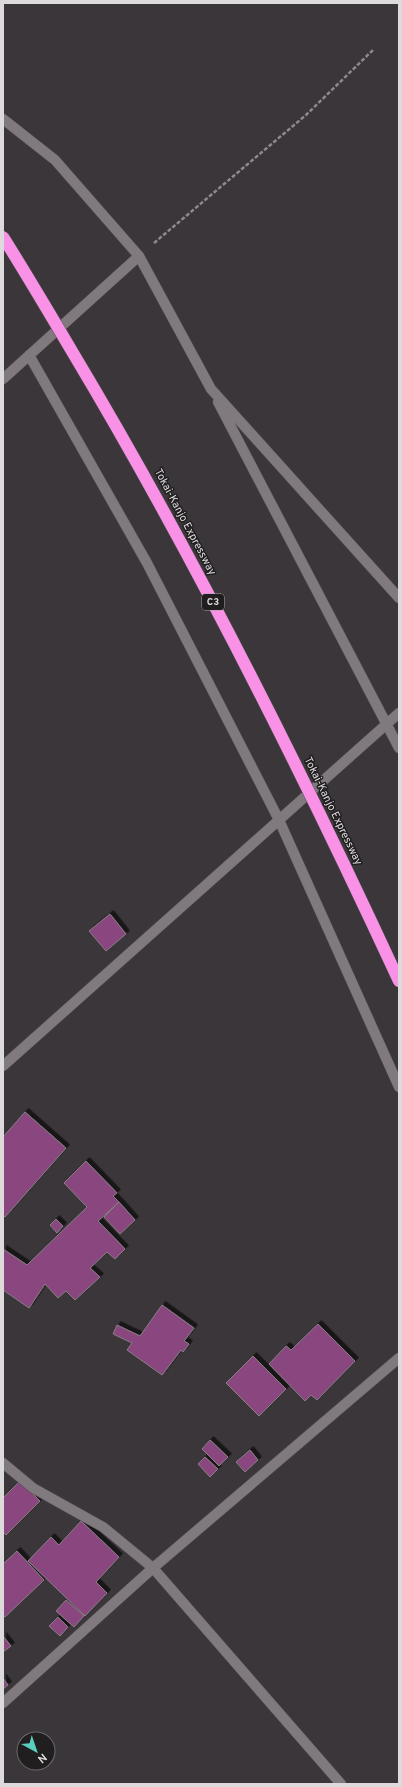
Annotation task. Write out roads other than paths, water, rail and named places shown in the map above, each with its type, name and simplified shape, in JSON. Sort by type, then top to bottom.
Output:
[{"type":"highway","name":"Tokai-Kanjo Expressway","points":[[3,236],[128,445],[240,652],[338,849],[399,981]]},
{"type":"street","points":[[3,119],[55,160],[139,256],[211,389],[399,748]]},
{"type":"street","points":[[3,380],[139,256]]},
{"type":"street","points":[[29,355],[147,563],[279,820],[399,1087]]},
{"type":"street","points":[[211,389],[399,598]]},
{"type":"street","points":[[3,1066],[399,713]]},
{"type":"street","points":[[3,1703],[153,1568],[399,1358]]},
{"type":"street","points":[[3,1463],[33,1488],[102,1527],[153,1568],[341,1784]]}]
